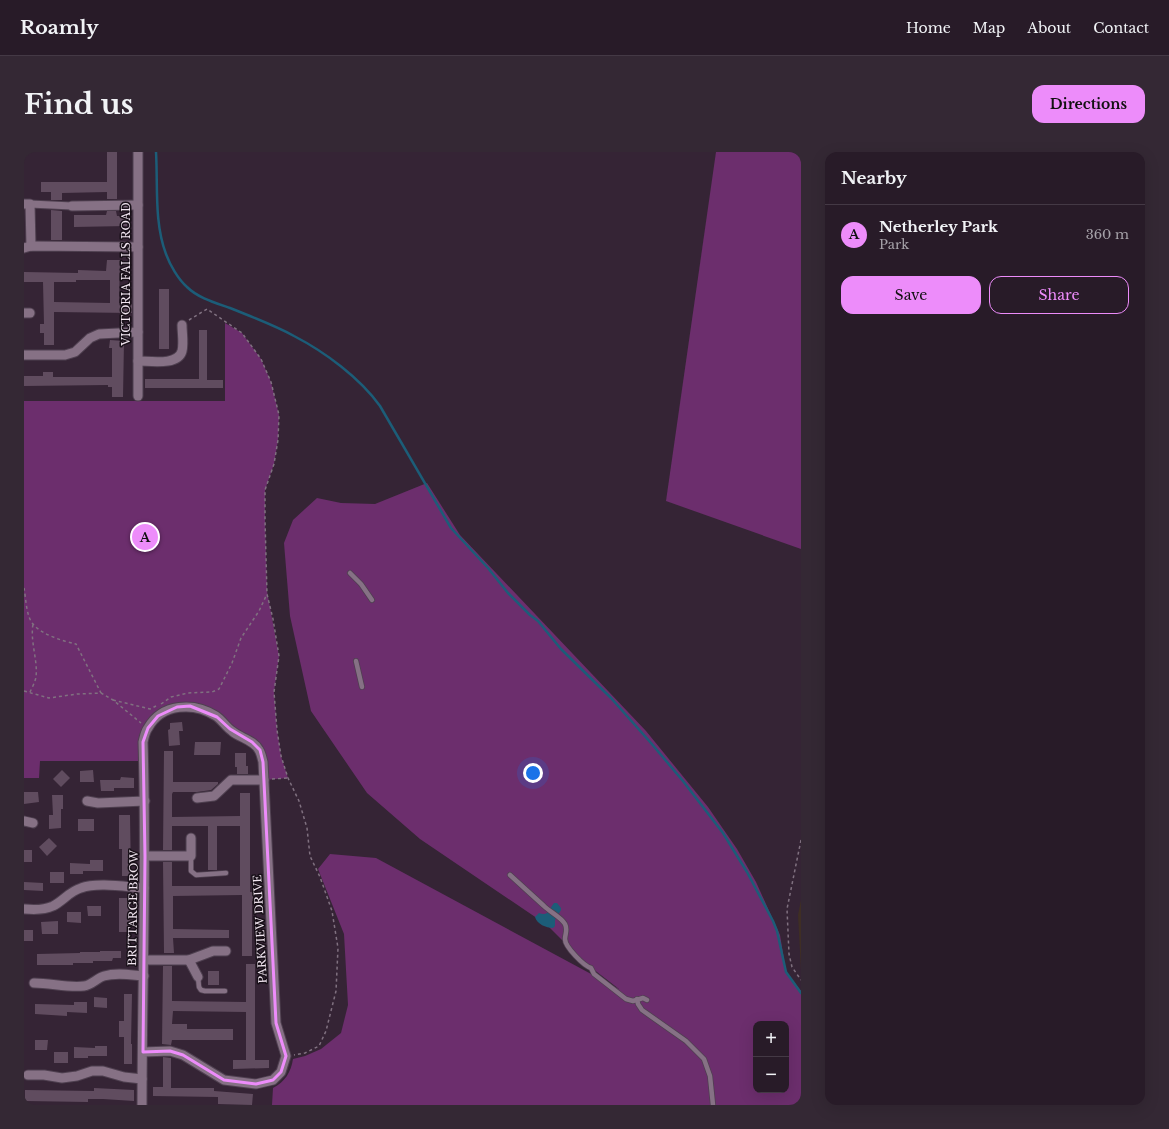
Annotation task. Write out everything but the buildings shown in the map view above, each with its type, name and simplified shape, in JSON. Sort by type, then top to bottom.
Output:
[{"type":"street","name":"VICTORIA FALLS ROAD","points":[[138,152],[138,396]]},
{"type":"street","points":[[138,205],[72,206],[27,204],[28,247],[138,247]]},
{"type":"street","points":[[138,361],[179,362],[182,350],[182,325]]},
{"type":"street","points":[[24,355],[65,355],[75,352],[90,338],[99,334],[138,332]]},
{"type":"street","name":"PARKVIEW DRIVE","points":[[158,716],[177,707],[190,706],[205,710],[217,716],[230,730],[240,737],[252,742],[260,750],[263,762],[276,1023],[286,1056]]},
{"type":"street","name":"BRITTARGE BROW","points":[[142,1105],[145,856],[143,742],[148,728],[158,716]]},
{"type":"street","points":[[197,798],[214,796],[231,780],[264,780]]},
{"type":"street","points":[[87,801],[98,803],[145,800]]},
{"type":"street","points":[[145,856],[191,856],[191,838]]},
{"type":"street","points":[[25,909],[39,910],[53,906],[67,894],[82,887],[100,886],[144,888]]},
{"type":"street","points":[[144,960],[189,960],[213,951],[226,951]]},
{"type":"street","points":[[189,960],[198,977]]},
{"type":"street","points":[[34,983],[74,987],[87,986],[102,976],[116,974],[144,976]]},
{"type":"street","points":[[143,1052],[170,1051],[183,1055],[224,1080],[256,1084],[273,1080],[281,1072],[286,1056]]},
{"type":"street","points":[[28,1075],[62,1078],[77,1076],[92,1071],[103,1071],[124,1077],[142,1079]]},
{"type":"lane","points":[[350,573],[361,584],[372,600]]},
{"type":"lane","points":[[356,660],[362,687]]},
{"type":"lane","points":[[191,856],[191,871],[196,875],[226,873]]},
{"type":"lane","points":[[510,875],[545,907],[558,918],[563,920],[566,927],[565,941],[568,947],[577,958],[591,968],[594,974],[630,1001],[635,1001],[642,998],[647,1000]]},
{"type":"lane","points":[[198,977],[199,987],[201,990],[205,992],[225,991]]},
{"type":"lane","points":[[637,999],[642,1010],[686,1041],[704,1059],[710,1076],[713,1105]]},
{"type":"path","points":[[182,325],[207,309],[242,333],[262,359],[271,382],[279,415],[278,440],[274,464],[266,490],[265,520],[267,594],[279,656],[274,692],[277,730],[288,778],[299,801],[307,828],[310,856],[320,877],[332,911],[338,948],[336,991],[326,1031],[319,1046],[305,1053],[286,1056]]},
{"type":"path","points":[[24,588],[28,609],[33,624],[31,633],[35,654],[36,678],[30,692]]},
{"type":"path","points":[[113,700],[150,709],[171,697],[188,693],[212,692],[219,689],[232,663],[241,638],[259,611],[267,594]]},
{"type":"path","points":[[33,624],[45,633],[60,640],[76,644],[101,693]]},
{"type":"path","points":[[24,691],[49,698],[77,694],[101,693],[113,700],[148,728]]},
{"type":"path","points":[[264,780],[288,778]]},
{"type":"path","points":[[801,840],[787,909],[789,954],[792,967],[801,980]]},
{"type":"highlighted area","points":[[190,706],[217,717],[230,729],[252,742],[260,750],[263,762],[276,1023],[286,1056],[281,1072],[273,1080],[256,1084],[224,1080],[183,1055],[170,1051],[143,1052],[145,856],[143,742],[148,728],[158,716],[177,707]]},
{"type":"shaded area","points":[[716,152],[801,152],[801,549],[666,501]]},
{"type":"shaded area","points":[[225,323],[242,333],[261,359],[271,382],[279,415],[278,440],[274,464],[265,490],[265,520],[267,591],[279,656],[274,692],[277,730],[281,756],[288,778],[264,780],[260,750],[217,717],[190,706],[158,716],[143,742],[138,761],[40,761],[39,778],[24,778],[24,401],[225,401]]},
{"type":"shaded area","points":[[427,483],[460,535],[646,731],[708,807],[737,849],[756,882],[780,935],[786,972],[801,991],[801,1105],[272,1105],[273,1088],[281,1083],[287,1076],[293,1059],[305,1056],[321,1049],[341,1033],[348,1005],[344,934],[318,869],[330,854],[376,858],[619,989],[584,962],[547,925],[420,839],[367,793],[311,711],[290,616],[284,543],[293,520],[317,498],[341,503],[375,504]]},
{"type":"shaded area","points":[[801,900],[801,970],[798,915]]},
{"type":"water","points":[[554,903],[557,903],[561,908],[555,920],[555,926],[553,928],[540,924],[535,917],[539,913],[547,913]]},
{"type":"waterway","points":[[156,152],[157,204],[162,242],[168,258],[180,280],[191,291],[202,297],[271,325],[306,342],[341,366],[372,396],[380,406],[451,528],[488,568],[508,593],[538,621],[561,649],[611,698],[683,781],[723,833],[747,872],[773,921],[777,931],[786,972],[801,993]]},
{"type":"place","name":"Netherley Park","points":[[145,537]]}]
